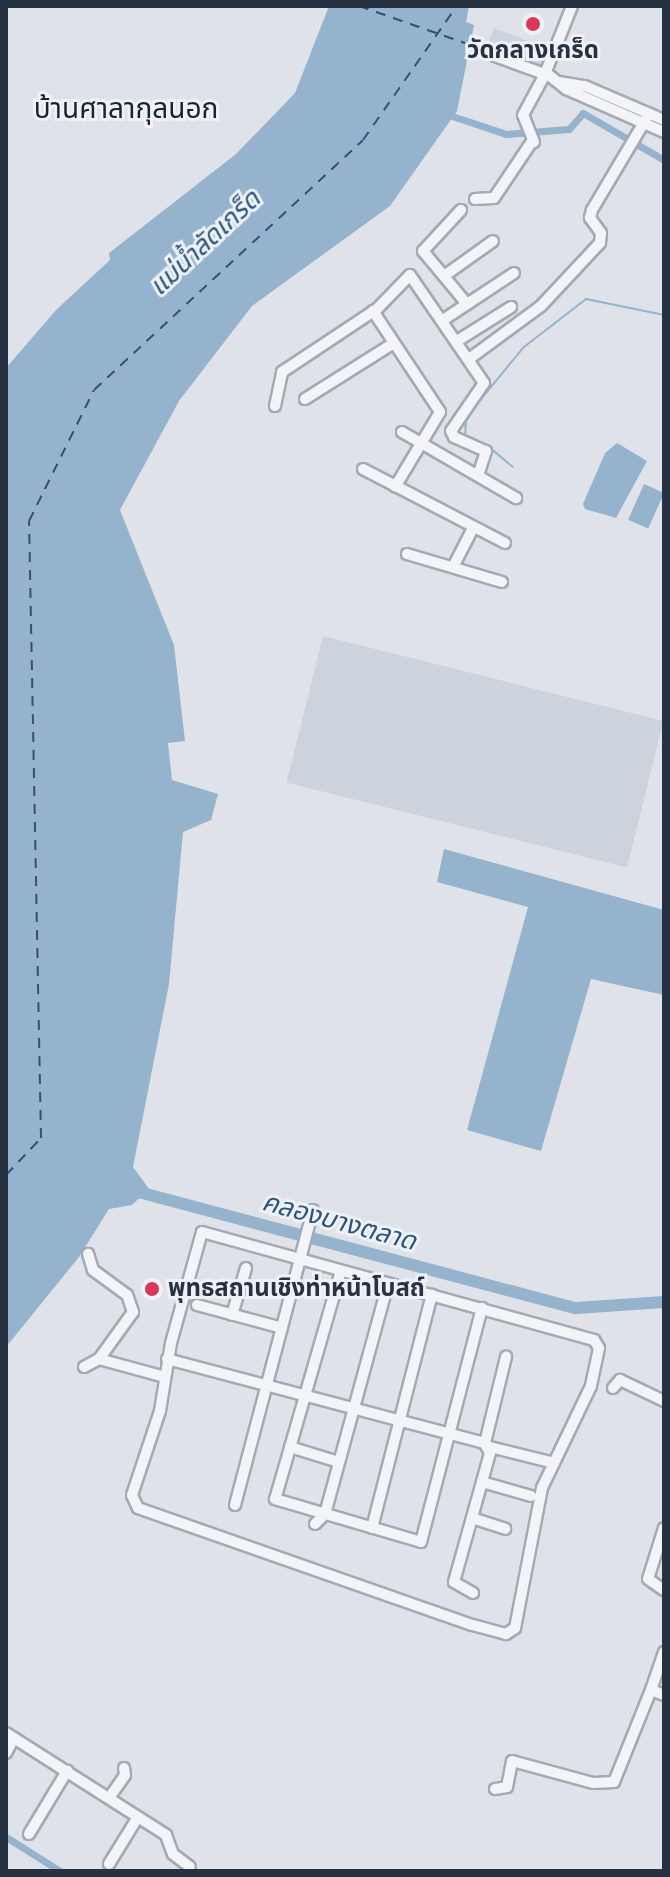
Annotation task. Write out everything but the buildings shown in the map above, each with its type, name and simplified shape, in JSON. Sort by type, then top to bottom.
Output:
[{"type":"street","points":[[475,199],[494,198],[530,135],[525,108],[544,75],[572,6]]},
{"type":"street","points":[[495,56],[559,82],[585,86],[647,119],[664,132]]},
{"type":"street","points":[[647,119],[664,120]]},
{"type":"street","points":[[469,359],[541,306],[600,243],[601,233],[590,218],[592,210],[647,119]]},
{"type":"street","points":[[461,210],[423,251],[467,304]]},
{"type":"street","points":[[444,276],[493,241]]},
{"type":"street","points":[[275,406],[282,372],[373,311],[410,271],[484,385],[451,431],[454,437],[486,451],[478,475]]},
{"type":"street","points":[[443,320],[514,273]]},
{"type":"street","points":[[457,341],[511,307]]},
{"type":"street","points":[[373,311],[440,412],[395,487]]},
{"type":"street","points":[[305,399],[394,343]]},
{"type":"street","points":[[402,432],[516,498]]},
{"type":"street","points":[[363,469],[472,530],[505,543]]},
{"type":"street","points":[[453,567],[472,530]]},
{"type":"street","points":[[407,554],[502,582]]},
{"type":"street","points":[[235,1505],[312,1216]]},
{"type":"street","points":[[202,1232],[300,1261],[594,1340],[599,1348],[591,1386],[542,1488],[521,1614],[515,1628],[506,1634],[138,1508],[132,1495],[160,1411],[167,1359],[202,1232]]},
{"type":"street","points":[[84,1367],[99,1359],[130,1319],[132,1304],[93,1270],[88,1254]]},
{"type":"street","points":[[232,1315],[246,1268]]},
{"type":"street","points":[[341,1271],[275,1499],[372,1528],[422,1541],[482,1308]]},
{"type":"street","points":[[315,1524],[325,1514],[388,1283]]},
{"type":"street","points":[[372,1528],[432,1295]]},
{"type":"street","points":[[197,1305],[282,1328]]},
{"type":"street","points":[[473,1593],[454,1585],[490,1453],[485,1445],[506,1357]]},
{"type":"street","points":[[99,1359],[165,1377]]},
{"type":"street","points":[[167,1359],[554,1463]]},
{"type":"street","points":[[613,1388],[620,1380],[664,1401]]},
{"type":"street","points":[[290,1447],[339,1462]]},
{"type":"street","points":[[482,1482],[531,1496]]},
{"type":"street","points":[[472,1518],[505,1529]]},
{"type":"street","points":[[664,1528],[648,1579],[664,1590]]},
{"type":"street","points":[[495,1789],[507,1787],[512,1761],[608,1785],[617,1779],[664,1652]]},
{"type":"street","points":[[651,1690],[664,1695]]},
{"type":"street","points":[[6,1753],[10,1736],[166,1835],[173,1854],[190,1867]]},
{"type":"street","points":[[109,1798],[125,1775],[124,1768]]},
{"type":"street","points":[[29,1834],[67,1771]]},
{"type":"street","points":[[109,1864],[138,1817]]},
{"type":"shaded area","points":[[494,28],[551,50],[539,80],[483,58]]},
{"type":"shaded area","points":[[323,636],[664,721],[627,867],[286,783]]},
{"type":"water","name":"แม่น้ำลัดเกร็ด","points":[[329,6],[469,6],[466,22],[474,25],[457,111],[390,206],[252,306],[179,401],[120,510],[174,645],[185,741],[168,743],[172,780],[218,794],[211,820],[183,832],[169,984],[133,1167],[149,1189],[132,1205],[109,1209],[79,1257],[6,1347],[6,368],[56,310],[110,260],[109,253],[236,154],[295,93]]},
{"type":"water","points":[[617,443],[647,461],[616,518],[585,509],[583,504],[605,453]]},
{"type":"water","points":[[644,484],[664,493],[648,529],[628,520]]},
{"type":"water","points":[[444,849],[664,910],[664,995],[591,979],[541,1151],[467,1130],[528,907],[437,882]]},
{"type":"waterway","points":[[446,114],[506,134],[569,129],[583,113],[664,160]]},
{"type":"waterway","points":[[465,437],[466,417],[524,347],[586,299],[664,315]]},
{"type":"waterway","points":[[489,447],[513,467]]},
{"type":"waterway","name":"คลองบางตลาด","points":[[131,1190],[576,1308],[664,1302]]},
{"type":"waterway","points":[[6,1837],[60,1871]]},
{"type":"ferry route","points":[[359,6],[476,47]]},
{"type":"ferry route","points":[[6,1175],[41,1138],[29,521],[94,390],[363,140],[457,6]]},
{"type":"place","name":"วัดกลางเกร็ด","points":[[533,24]]},
{"type":"place","name":"พุทธสถานเชิงท่าหน้าโบสถ์","points":[[152,1289]]},
{"type":"district","name":"บ้านศาลากุลนอก","points":[[126,109]]}]
